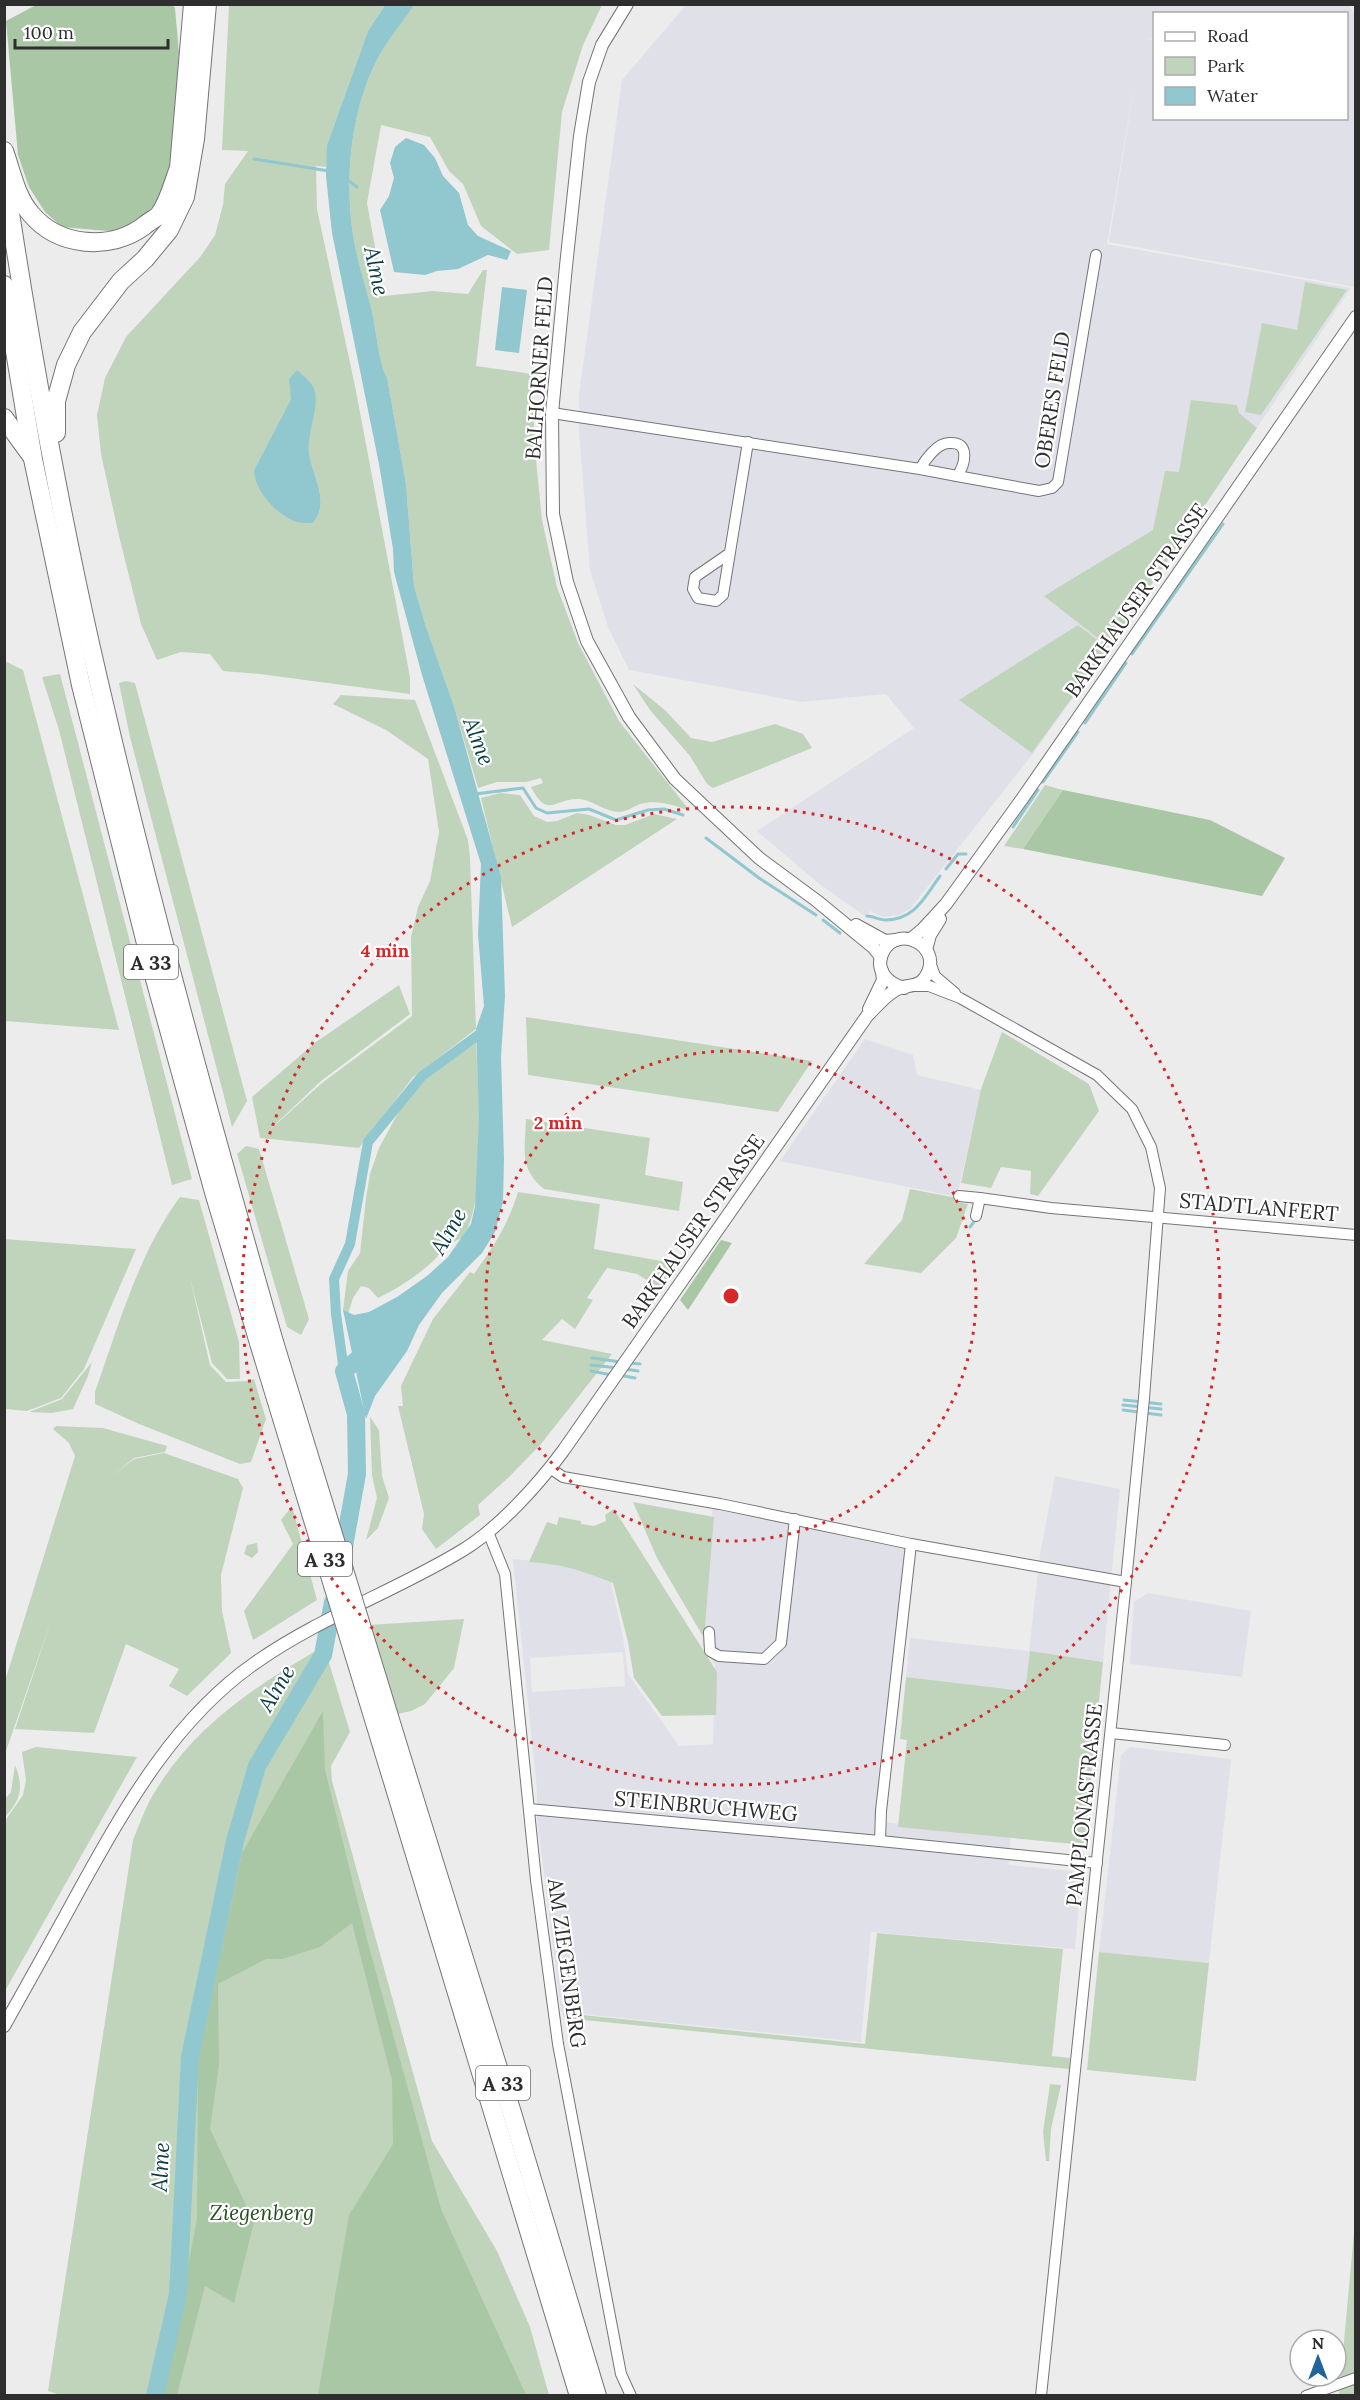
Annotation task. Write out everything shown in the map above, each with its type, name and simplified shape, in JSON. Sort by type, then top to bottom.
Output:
[{"type":"highway","points":[[4,151],[21,200],[32,216],[46,227],[81,242],[101,243],[122,239],[135,233],[158,215],[171,191],[178,168],[194,4]]},
{"type":"highway","points":[[55,473],[57,401],[70,356],[82,332],[101,305],[170,230],[185,197],[195,139],[207,4]]},
{"type":"highway","name":"A 33","points":[[4,174],[55,473],[114,744],[225,1170],[267,1342]]},
{"type":"highway","name":"A 33","points":[[4,285],[33,459],[81,684],[155,979],[214,1192],[267,1342],[398,1774],[579,2396]]},
{"type":"highway","points":[[4,418],[33,459]]},
{"type":"highway","name":"A 33","points":[[398,1774],[513,2113],[597,2396]]},
{"type":"street","name":"BALHORNER FELD","points":[[627,4],[602,45],[589,82],[574,187],[552,413],[553,514],[567,582],[586,641],[629,717],[675,779],[759,858],[873,946],[881,957]]},
{"type":"street","name":"OBERES FELD","points":[[552,413],[920,469],[1039,491],[1052,488],[1058,482],[1096,255]]},
{"type":"street","name":"BARKHAUSER STRASSE","points":[[911,939],[946,904],[1022,800],[1356,317]]},
{"type":"street","points":[[730,553],[695,577],[693,589],[698,598],[716,601],[723,595],[730,553],[748,442]]},
{"type":"street","points":[[920,469],[932,453],[943,444],[952,443],[960,447],[965,457],[963,467],[957,476]]},
{"type":"street","name":"BALHORNER FELD","points":[[817,901],[828,905],[885,941],[896,940]]},
{"type":"street","name":"BARKHAUSER STRASSE","points":[[928,956],[930,935],[946,904]]},
{"type":"street","points":[[911,939],[928,956],[935,976],[960,998],[929,986],[909,987],[892,983],[882,971],[881,957],[887,946],[896,940],[911,939]]},
{"type":"street","points":[[909,987],[928,973],[928,956]]},
{"type":"street","name":"BARKHAUSER STRASSE","points":[[867,1016],[883,980],[882,971]]},
{"type":"street","name":"BARKHAUSER STRASSE","points":[[4,2026],[98,1856],[159,1756],[196,1715],[254,1664],[320,1624],[463,1550],[488,1532],[530,1492],[550,1468],[867,1016],[894,990],[909,987]]},
{"type":"street","name":"PAMPLONASTRASSE","points":[[960,998],[1097,1075],[1132,1109],[1151,1147],[1160,1188],[1126,1582],[1041,2396]]},
{"type":"street","points":[[959,1196],[1051,1208],[1159,1218]]},
{"type":"street","points":[[976,1216],[980,1198]]},
{"type":"street","name":"STADTLANFERT","points":[[1159,1218],[1356,1235]]},
{"type":"street","points":[[550,1468],[563,1477],[720,1504],[911,1544],[1126,1582]]},
{"type":"street","points":[[709,1632],[710,1651],[718,1656],[764,1659],[781,1643],[795,1520]]},
{"type":"street","name":"AM ZIEGENBERG","points":[[488,1532],[505,1574],[529,1809],[558,2044],[621,2374],[631,2396]]},
{"type":"street","points":[[880,1841],[881,1811],[911,1544]]},
{"type":"street","points":[[1111,1732],[1225,1746]]},
{"type":"street","name":"STEINBRUCHWEG","points":[[529,1809],[1097,1863]]},
{"type":"street","points":[[1306,2396],[1356,2378]]},
{"type":"shaded area","points":[[1347,4],[1355,14],[1355,287],[1109,242],[1135,81],[1107,244],[1351,288],[1109,648],[1032,755],[910,909],[899,915],[883,917],[870,911],[866,917],[818,883],[757,831],[914,728],[886,694],[801,702],[629,670],[608,627],[590,570],[579,431],[579,395],[622,80],[686,5]],"holes":[[[1347,291],[1261,415],[1262,324],[1297,330]]]},
{"type":"shaded area","points":[[865,1039],[913,1055],[917,1075],[981,1090],[957,1197],[780,1161]]},
{"type":"shaded area","points":[[1055,1476],[1120,1489],[1103,1662],[1030,1652],[1026,1691],[906,1677],[910,1638],[1029,1651],[1040,1554]]},
{"type":"shaded area","points":[[713,1503],[907,1540],[881,1822],[1011,1835],[1009,1865],[1072,1871],[1081,1880],[1075,1949],[871,1932],[861,2042],[561,2012],[537,1817],[537,1790],[513,1559],[571,1564],[610,1578],[623,1637],[628,1674],[679,1746],[713,1744],[715,1665],[702,1645]],"holes":[[[623,1652],[625,1686],[532,1692],[530,1658]]]},
{"type":"shaded area","points":[[1148,1593],[1251,1611],[1242,1677],[1130,1664],[1134,1602]]},
{"type":"shaded area","points":[[1130,1747],[1231,1759],[1209,1963],[1099,1952],[1121,1755]]},
{"type":"green space","points":[[172,4],[175,8],[179,53],[174,153],[160,197],[146,215],[119,232],[62,227],[45,212],[29,187],[18,155],[6,21],[36,5]]},
{"type":"green space","points":[[229,5],[385,5],[368,31],[327,145],[327,167],[316,166],[317,209],[355,386],[410,677],[410,694],[223,671],[210,654],[181,652],[157,660],[141,624],[101,454],[97,415],[105,378],[126,337],[201,256],[215,235],[223,205],[225,184],[248,151],[222,150]],"holes":[[[291,399],[314,410],[309,436],[309,452],[319,489],[320,506],[313,523],[254,470]]]},
{"type":"green space","points":[[414,5],[602,5],[583,45],[562,112],[549,250],[517,254],[481,226],[463,184],[449,171],[430,137],[381,125],[367,203],[384,296],[433,291],[468,294],[483,270],[487,270],[476,366],[532,374],[535,450],[542,520],[557,587],[578,643],[619,721],[690,811],[659,802],[640,804],[619,812],[579,799],[547,805],[542,803],[531,787],[543,783],[541,778],[526,782],[497,782],[478,788],[454,706],[414,586],[406,484],[387,377],[382,365],[373,314],[355,248],[350,206],[350,162],[362,97],[382,51]]},
{"type":"green space","points":[[1305,282],[1347,290],[1261,415],[1245,412],[1262,323],[1297,330]]},
{"type":"green space","points":[[1191,400],[1237,405],[1239,413],[1257,428],[1109,647],[1044,596],[1153,530],[1165,471],[1179,472]]},
{"type":"green space","points":[[1078,625],[1108,648],[1032,753],[959,700]]},
{"type":"green space","points":[[5,661],[23,670],[119,1030],[5,1021]]},
{"type":"green space","points":[[60,674],[192,1179],[172,1185],[59,730],[42,677]]},
{"type":"green space","points":[[126,681],[135,683],[247,1101],[232,1127],[130,737],[119,683]]},
{"type":"green space","points":[[633,684],[666,711],[691,738],[712,742],[775,724],[803,734],[812,748],[713,788],[707,784],[690,756],[650,710]]},
{"type":"green space","points":[[341,695],[415,700],[468,840],[470,858],[476,1029],[413,1077],[359,1148],[260,1138],[252,1097],[316,1042],[399,985],[410,1014],[321,1081],[263,1136],[322,1083],[412,1016],[411,937],[418,907],[430,881],[439,832],[428,759],[386,730],[333,704]]},
{"type":"green space","points":[[1045,785],[1063,790],[1023,849],[1004,846]]},
{"type":"green space","points":[[1063,790],[1210,820],[1285,858],[1262,896],[1023,849]]},
{"type":"green space","points":[[500,793],[520,795],[534,816],[547,822],[557,821],[577,813],[616,825],[625,825],[654,814],[677,819],[512,927],[481,798]]},
{"type":"green space","points":[[526,1017],[812,1061],[778,1112],[528,1075]]},
{"type":"green space","points":[[1002,1032],[1089,1084],[1099,1111],[1038,1196],[1030,1194],[1031,1171],[1001,1167],[991,1188],[961,1183],[981,1089]]},
{"type":"green space","points":[[476,1043],[479,1171],[471,1219],[463,1238],[449,1245],[412,1279],[378,1298],[369,1288],[361,1286],[353,1298],[348,1314],[343,1310],[348,1271],[360,1253],[370,1174],[379,1148],[403,1104],[424,1079]]},
{"type":"green space","points":[[526,1119],[650,1138],[645,1175],[683,1182],[679,1211],[544,1189],[530,1174],[527,1166],[525,1158]]},
{"type":"green space","points":[[246,1146],[259,1149],[309,1319],[301,1335],[287,1327],[237,1154]]},
{"type":"green space","points":[[910,1189],[957,1198],[956,1202],[968,1204],[956,1238],[921,1273],[864,1264],[902,1220]]},
{"type":"green space","points":[[518,1192],[600,1204],[594,1249],[678,1264],[660,1288],[637,1274],[607,1268],[587,1298],[593,1300],[575,1329],[562,1319],[542,1340],[612,1354],[541,1444],[478,1505],[480,1515],[436,1549],[422,1529],[424,1514],[398,1406],[403,1406],[401,1386],[433,1319],[470,1272],[474,1274],[500,1235]]},
{"type":"green space","points":[[180,1197],[199,1200],[239,1342],[240,1379],[227,1379],[212,1363],[190,1278],[210,1365],[226,1382],[254,1379],[266,1419],[251,1462],[240,1464],[95,1404],[95,1392],[141,1266]]},
{"type":"green space","points":[[4,1239],[136,1249],[84,1369],[61,1398],[27,1411],[5,1409]]},
{"type":"green space","points":[[721,1240],[732,1243],[688,1310],[680,1300]]},
{"type":"green space","points":[[92,1362],[73,1409],[52,1413],[29,1412],[62,1399]]},
{"type":"green space","points":[[370,1417],[379,1430],[382,1476],[389,1498],[378,1528],[366,1540],[377,1498],[372,1475]]},
{"type":"green space","points":[[56,1426],[103,1428],[167,1446],[165,1452],[134,1458],[112,1476],[134,1459],[164,1453],[238,1479],[243,1488],[221,1575],[222,1611],[231,1653],[187,1696],[169,1686],[179,1669],[126,1644],[94,1733],[15,1729],[51,1621],[5,1754],[5,1681],[75,1456],[69,1443],[53,1429]]},
{"type":"green space","points":[[633,1502],[714,1517],[704,1638],[657,1558]]},
{"type":"green space","points":[[292,1506],[317,1600],[253,1640],[244,1611],[293,1544],[281,1520]]},
{"type":"green space","points":[[614,1509],[717,1672],[716,1715],[662,1716],[634,1678],[628,1642],[613,1583],[552,1564],[529,1562],[547,1522],[557,1525],[559,1517],[594,1526],[606,1521],[605,1515]]},
{"type":"green space","points":[[257,1543],[258,1552],[252,1558],[244,1554],[247,1545]]},
{"type":"green space","points":[[464,1619],[454,1668],[425,1704],[411,1711],[368,1721],[368,1625]]},
{"type":"green space","name":"Ziegenberg","points":[[324,1646],[350,1732],[331,1766],[332,1781],[432,2141],[497,2251],[530,2327],[549,2395],[63,2396],[48,2391],[133,1840],[152,1796],[190,1745],[209,1726],[253,1691]]},
{"type":"green space","points":[[1030,1651],[1103,1662],[1084,1845],[898,1827],[907,1740],[900,1739],[906,1677],[1025,1691]]},
{"type":"green space","name":"Ziegenberg","points":[[323,1711],[325,1770],[368,1943],[441,2209],[526,2395],[318,2395],[349,2215],[393,2144],[392,2080],[352,1923],[320,1947],[282,1959],[266,1959],[218,1984],[219,2065],[210,2129],[254,2222],[234,2303],[205,2286],[177,2395],[163,2395],[197,2219],[198,2059],[242,1853]]},
{"type":"green space","points":[[36,1747],[137,1757],[5,1991],[5,1821],[23,1795],[26,1780],[22,1752]]},
{"type":"green space","points":[[15,1765],[20,1787],[18,1799],[5,1817],[5,1799],[11,1792]]},
{"type":"green space","points":[[877,1933],[1063,1949],[1052,2056],[1070,2058],[1069,2069],[564,2018],[563,2013],[865,2044]]},
{"type":"green space","points":[[1099,1952],[1209,1963],[1196,2081],[1087,2070]]},
{"type":"green space","points":[[1050,2084],[1061,2085],[1051,2129],[1049,2161],[1046,2161],[1043,2132]]},
{"type":"green space","points":[[1355,2222],[1355,2395],[1339,2395],[1340,2388],[1348,2388],[1348,2328],[1345,2328]]},
{"type":"water","points":[[385,5],[414,5],[378,58],[362,97],[350,162],[352,227],[357,257],[373,314],[382,365],[387,377],[406,484],[414,586],[454,706],[501,877],[505,996],[501,1057],[504,1159],[503,1202],[495,1232],[482,1253],[442,1293],[419,1325],[407,1351],[375,1396],[366,1419],[343,1310],[354,1315],[369,1312],[397,1297],[427,1276],[448,1257],[471,1224],[475,1206],[479,1118],[476,1029],[484,1006],[478,934],[481,864],[422,675],[394,572],[393,549],[379,464],[332,233],[326,176],[327,145],[368,31]]},
{"type":"water","points":[[406,138],[424,145],[435,158],[443,176],[459,193],[468,225],[478,236],[511,251],[507,260],[488,255],[458,269],[425,275],[394,272],[380,210],[389,196],[394,178],[390,163],[395,147]]},
{"type":"water","points":[[502,287],[527,290],[519,353],[495,350]]},
{"type":"water","points":[[297,370],[308,380],[316,398],[309,452],[319,489],[320,506],[313,523],[294,521],[273,507],[258,486],[254,470],[291,399],[289,379]]},
{"type":"waterway","points":[[254,159],[329,171]]},
{"type":"waterway","points":[[349,181],[357,187]]},
{"type":"waterway","points":[[1132,654],[1223,524]]},
{"type":"waterway","points":[[1085,723],[1126,663]]},
{"type":"waterway","points":[[1043,782],[1078,732]]},
{"type":"waterway","points":[[475,794],[523,788],[536,808],[547,813],[589,809],[616,820],[648,810],[664,809],[683,815]]},
{"type":"waterway","points":[[1013,827],[1038,790]]},
{"type":"waterway","points":[[706,838],[759,878],[816,915]]},
{"type":"waterway","points":[[946,869],[958,854],[966,854]]},
{"type":"waterway","points":[[867,916],[886,920],[904,916],[918,906],[940,876]]},
{"type":"waterway","points":[[823,920],[840,933]]},
{"type":"waterway","points":[[344,1371],[334,1279],[350,1244],[368,1142],[422,1076],[488,1028]]},
{"type":"waterway","points":[[970,1227],[974,1222]]},
{"type":"waterway","name":"Alme","points":[[341,1563],[357,1474],[356,1414],[344,1371],[373,1346]]},
{"type":"waterway","points":[[592,1358],[621,1362]]},
{"type":"waterway","points":[[630,1363],[640,1364]]},
{"type":"waterway","points":[[591,1365],[618,1368]]},
{"type":"waterway","points":[[625,1369],[638,1371]]},
{"type":"waterway","points":[[591,1371],[612,1375]]},
{"type":"waterway","points":[[619,1375],[635,1378]]},
{"type":"waterway","points":[[1124,1400],[1161,1404]]},
{"type":"waterway","points":[[1123,1405],[1161,1409]]},
{"type":"waterway","points":[[1123,1410],[1161,1415]]},
{"type":"waterway","name":"Alme","points":[[155,2396],[178,2294],[190,2057],[235,1841],[257,1766],[323,1655],[333,1602]]}]
